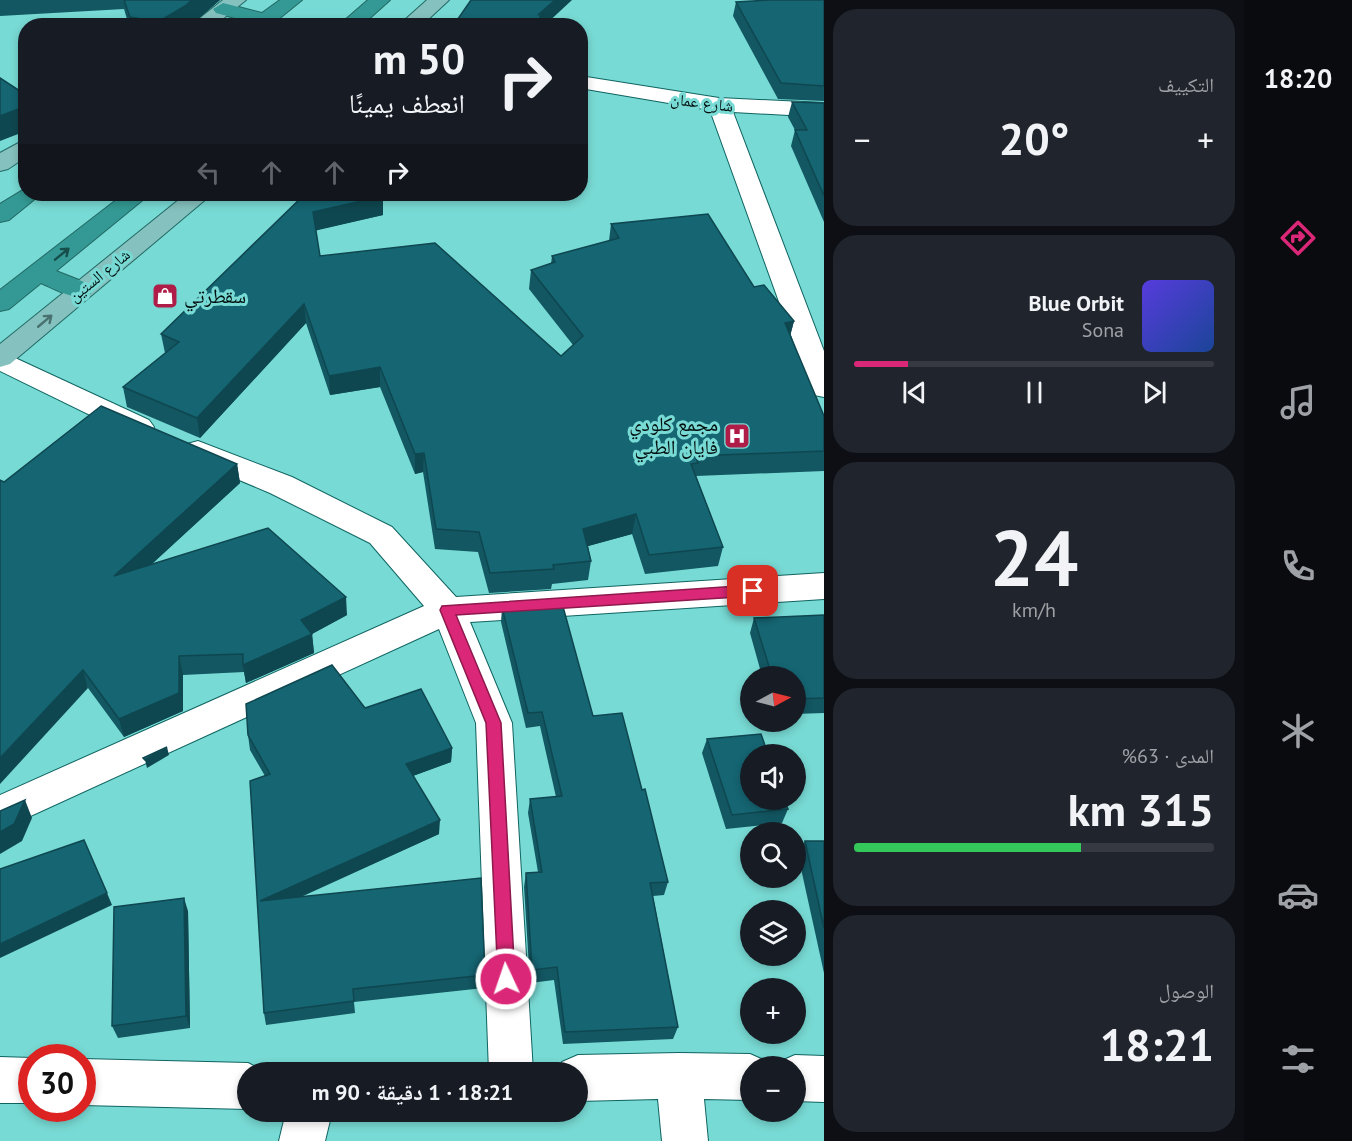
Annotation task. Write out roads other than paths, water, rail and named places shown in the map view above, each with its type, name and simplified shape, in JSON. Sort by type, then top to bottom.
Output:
[{"type":"highway","points":[[268,18],[292,0]]},
{"type":"highway","points":[[358,18],[380,0]]},
{"type":"highway","points":[[230,5],[252,18]]},
{"type":"highway","points":[[0,215],[19,201]]},
{"type":"highway","points":[[0,303],[129,201]]},
{"type":"highway","points":[[38,273],[81,290]]},
{"type":"main road","points":[[418,18],[439,0]]},
{"type":"main road","points":[[211,18],[230,5]]},
{"type":"main road","points":[[0,164],[18,152]]},
{"type":"main road","name":"شارع الستين","points":[[0,359],[191,201]]},
{"type":"street","name":"شارع عمان","points":[[588,83],[719,105],[824,110]]},
{"type":"street","points":[[719,105],[824,388]]},
{"type":"street","points":[[0,359],[140,427],[281,485],[381,535],[447,610],[494,723],[511,1062]]},
{"type":"street","points":[[0,813],[447,610],[824,586]]},
{"type":"street","points":[[679,1076],[685,1141]]},
{"type":"street","points":[[588,1078],[740,1077]]},
{"type":"street","points":[[806,1078],[824,1079]]},
{"type":"street","points":[[0,1080],[18,1080]]},
{"type":"street","points":[[96,1082],[237,1086]]},
{"type":"street","points":[[302,1141],[307,1122]]},
{"type":"place","name":"سقطرتي","points":[[165,296]]},
{"type":"place","name":"مجمع كلودي فايان الطبي","points":[[737,436]]}]
